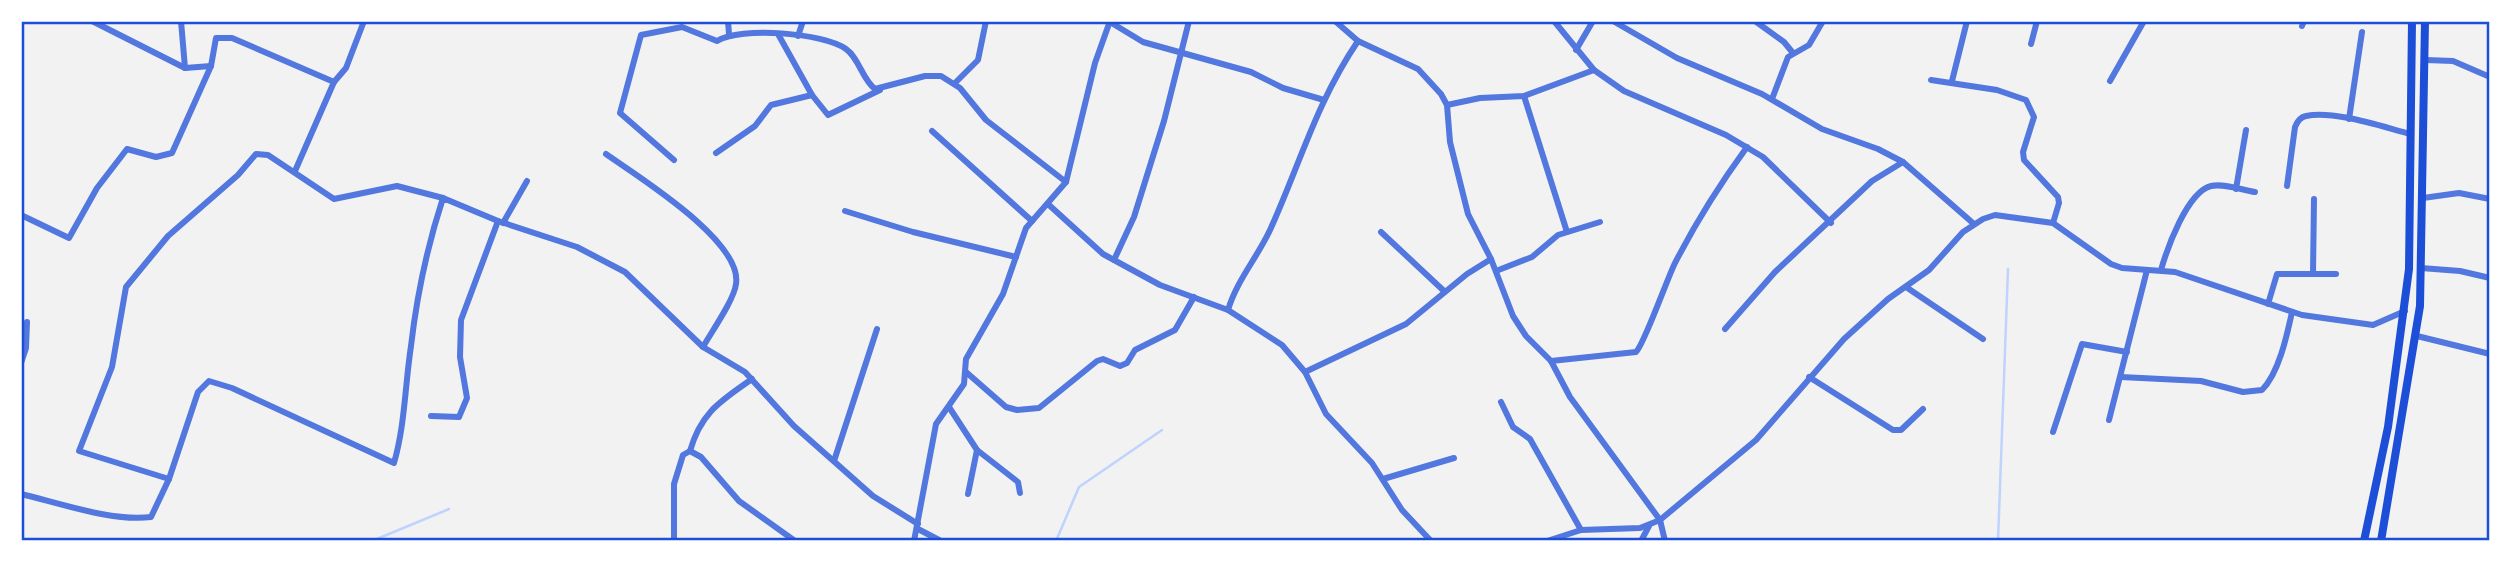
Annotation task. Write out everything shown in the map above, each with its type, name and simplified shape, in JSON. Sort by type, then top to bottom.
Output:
[{"type":"main road","points":[[2364,541],[2388,427],[2409,268],[2412,21]]},
{"type":"main road","points":[[2384,540],[2417,336],[2423,198],[2425,21]]},
{"type":"street","points":[[92,21],[185,68],[211,66]]},
{"type":"street","points":[[181,21],[185,68]]},
{"type":"street","points":[[295,172],[334,82],[346,68],[363,21]]},
{"type":"street","points":[[728,21],[729,34]]},
{"type":"street","points":[[798,36],[803,21]]},
{"type":"street","points":[[955,83],[978,60],[986,21]]},
{"type":"street","points":[[914,541],[936,424],[964,384],[966,359],[1003,294],[1026,228],[1049,205],[1066,182],[1095,63],[1110,21],[1135,39],[1179,51],[1196,59],[1251,72],[1275,85],[1324,100]]},
{"type":"street","points":[[1114,260],[1134,217],[1164,121],[1179,51],[1189,21]]},
{"type":"street","points":[[1335,21],[1359,41],[1418,69],[1441,94],[1447,104],[1450,142],[1468,214],[1491,259],[1519,327],[1551,360],[1570,397],[1660,520],[1665,541]]},
{"type":"street","points":[[1554,21],[1594,70],[1624,91],[1763,157],[1830,223]]},
{"type":"street","points":[[1576,50],[1593,21]]},
{"type":"street","points":[[1613,21],[1677,58],[1772,99],[1815,126],[1878,149],[1903,162],[1973,224]]},
{"type":"street","points":[[1755,21],[1784,42],[1793,53]]},
{"type":"street","points":[[1772,99],[1785,61],[1793,53],[1809,45],[1823,21]]},
{"type":"street","points":[[1952,81],[1967,21]]},
{"type":"street","points":[[2031,44],[2037,21]]},
{"type":"street","points":[[2110,81],[2144,21]]},
{"type":"street","points":[[674,160],[620,113],[641,35],[682,27],[717,41],[729,34],[761,31],[798,36],[847,50],[869,84],[882,89]]},
{"type":"street","points":[[2349,119],[2362,32]]},
{"type":"street","points":[[778,34],[812,95],[828,115],[882,89],[933,74],[955,83],[986,120],[1066,182]]},
{"type":"street","points":[[21,215],[69,238],[97,188],[127,149],[156,157],[172,153],[211,66],[216,38],[232,38],[334,82]]},
{"type":"street","points":[[1228,310],[1237,283],[1268,233],[1324,100],[1359,41]]},
{"type":"street","points":[[2426,60],[2453,61],[2490,77]]},
{"type":"street","points":[[1447,104],[1468,99],[1524,96],[1594,70]]},
{"type":"street","points":[[1931,80],[1952,81],[2015,94],[2026,100],[2034,117],[2023,152],[2024,160],[2058,197],[2059,203],[2053,223]]},
{"type":"street","points":[[716,153],[755,126],[771,105],[812,95]]},
{"type":"street","points":[[1524,96],[1567,232]]},
{"type":"street","points":[[2287,186],[2295,127],[2299,120],[2306,116],[2349,119],[2411,134]]},
{"type":"street","points":[[2236,188],[2246,130]]},
{"type":"street","points":[[932,131],[1032,221]]},
{"type":"street","points":[[1551,360],[1636,352],[1641,348],[1652,313],[1675,262],[1707,206],[1746,147]]},
{"type":"street","points":[[606,153],[678,201],[720,246],[736,271],[737,286],[703,347]]},
{"type":"street","points":[[169,479],[79,451],[112,367],[126,287],[168,236],[238,175],[256,154],[268,155],[334,199],[397,186],[443,198],[500,222],[577,247],[625,272],[703,347],[752,379],[784,416],[887,507],[941,541]]},
{"type":"street","points":[[1725,329],[1775,272],[1872,181],[1903,162]]},
{"type":"street","points":[[432,416],[458,417],[467,398],[460,357],[461,320],[500,222],[527,181]]},
{"type":"street","points":[[2161,270],[2169,242],[2202,190],[2218,185],[2255,192]]},
{"type":"street","points":[[2423,198],[2459,193],[2490,199]]},
{"type":"street","points":[[21,494],[139,519],[151,517],[169,479],[198,392],[209,382],[232,388],[394,463],[402,435],[418,290],[427,246],[443,198]]},
{"type":"street","points":[[2313,274],[2314,199]]},
{"type":"street","points":[[1049,205],[1114,260],[1160,285],[1228,310],[1282,345],[1305,372],[1326,414],[1383,479],[1402,510],[1431,541]]},
{"type":"street","points":[[845,211],[913,232],[1016,257]]},
{"type":"street","points":[[1548,541],[1581,530],[1649,526],[1660,520],[1756,440],[1830,351],[1888,299],[1929,270],[1973,224],[1995,215],[2053,223],[2110,264],[2147,271],[2161,270],[2292,313],[2359,326],[2373,326],[2405,311]]},
{"type":"street","points":[[1496,271],[1532,257],[1558,235],[1600,222]]},
{"type":"street","points":[[1381,232],[1444,291]]},
{"type":"street","points":[[1305,372],[1406,324],[1444,291],[1491,259]]},
{"type":"street","points":[[2421,268],[2460,271],[2490,278]]},
{"type":"street","points":[[2109,421],[2147,271]]},
{"type":"street","points":[[2269,304],[2277,274],[2336,274]]},
{"type":"street","points":[[1906,287],[1983,340]]},
{"type":"street","points":[[967,372],[1006,407],[1012,410],[1035,409],[1074,382],[1097,361],[1103,359],[1120,366],[1127,363],[1135,350],[1173,332],[1194,297]]},
{"type":"street","points":[[2121,377],[2201,381],[2243,393],[2262,390],[2272,376],[2286,342],[2292,313]]},
{"type":"street","points":[[21,363],[26,348],[27,322]]},
{"type":"street","points":[[834,461],[877,330]]},
{"type":"street","points":[[2417,336],[2490,354]]},
{"type":"street","points":[[2053,432],[2082,344],[2127,352]]},
{"type":"street","points":[[1809,377],[1893,430],[1901,430],[1923,409]]},
{"type":"street","points":[[674,541],[674,484],[683,455],[690,451],[696,430],[713,406],[752,379]]},
{"type":"street","points":[[1501,402],[1513,427],[1530,439],[1581,530]]},
{"type":"street","points":[[949,407],[977,450],[1018,482],[1020,493]]},
{"type":"street","points":[[968,494],[977,450]]},
{"type":"street","points":[[690,451],[701,457],[739,501],[794,541]]},
{"type":"street","points":[[1383,479],[1454,458]]},
{"type":"street","points":[[1642,541],[1649,526]]},
{"type":"waterway","points":[[1998,541],[2008,269]]},
{"type":"waterway","points":[[1056,541],[1079,487],[1162,430]]},
{"type":"waterway","points":[[372,541],[449,509]]}]
